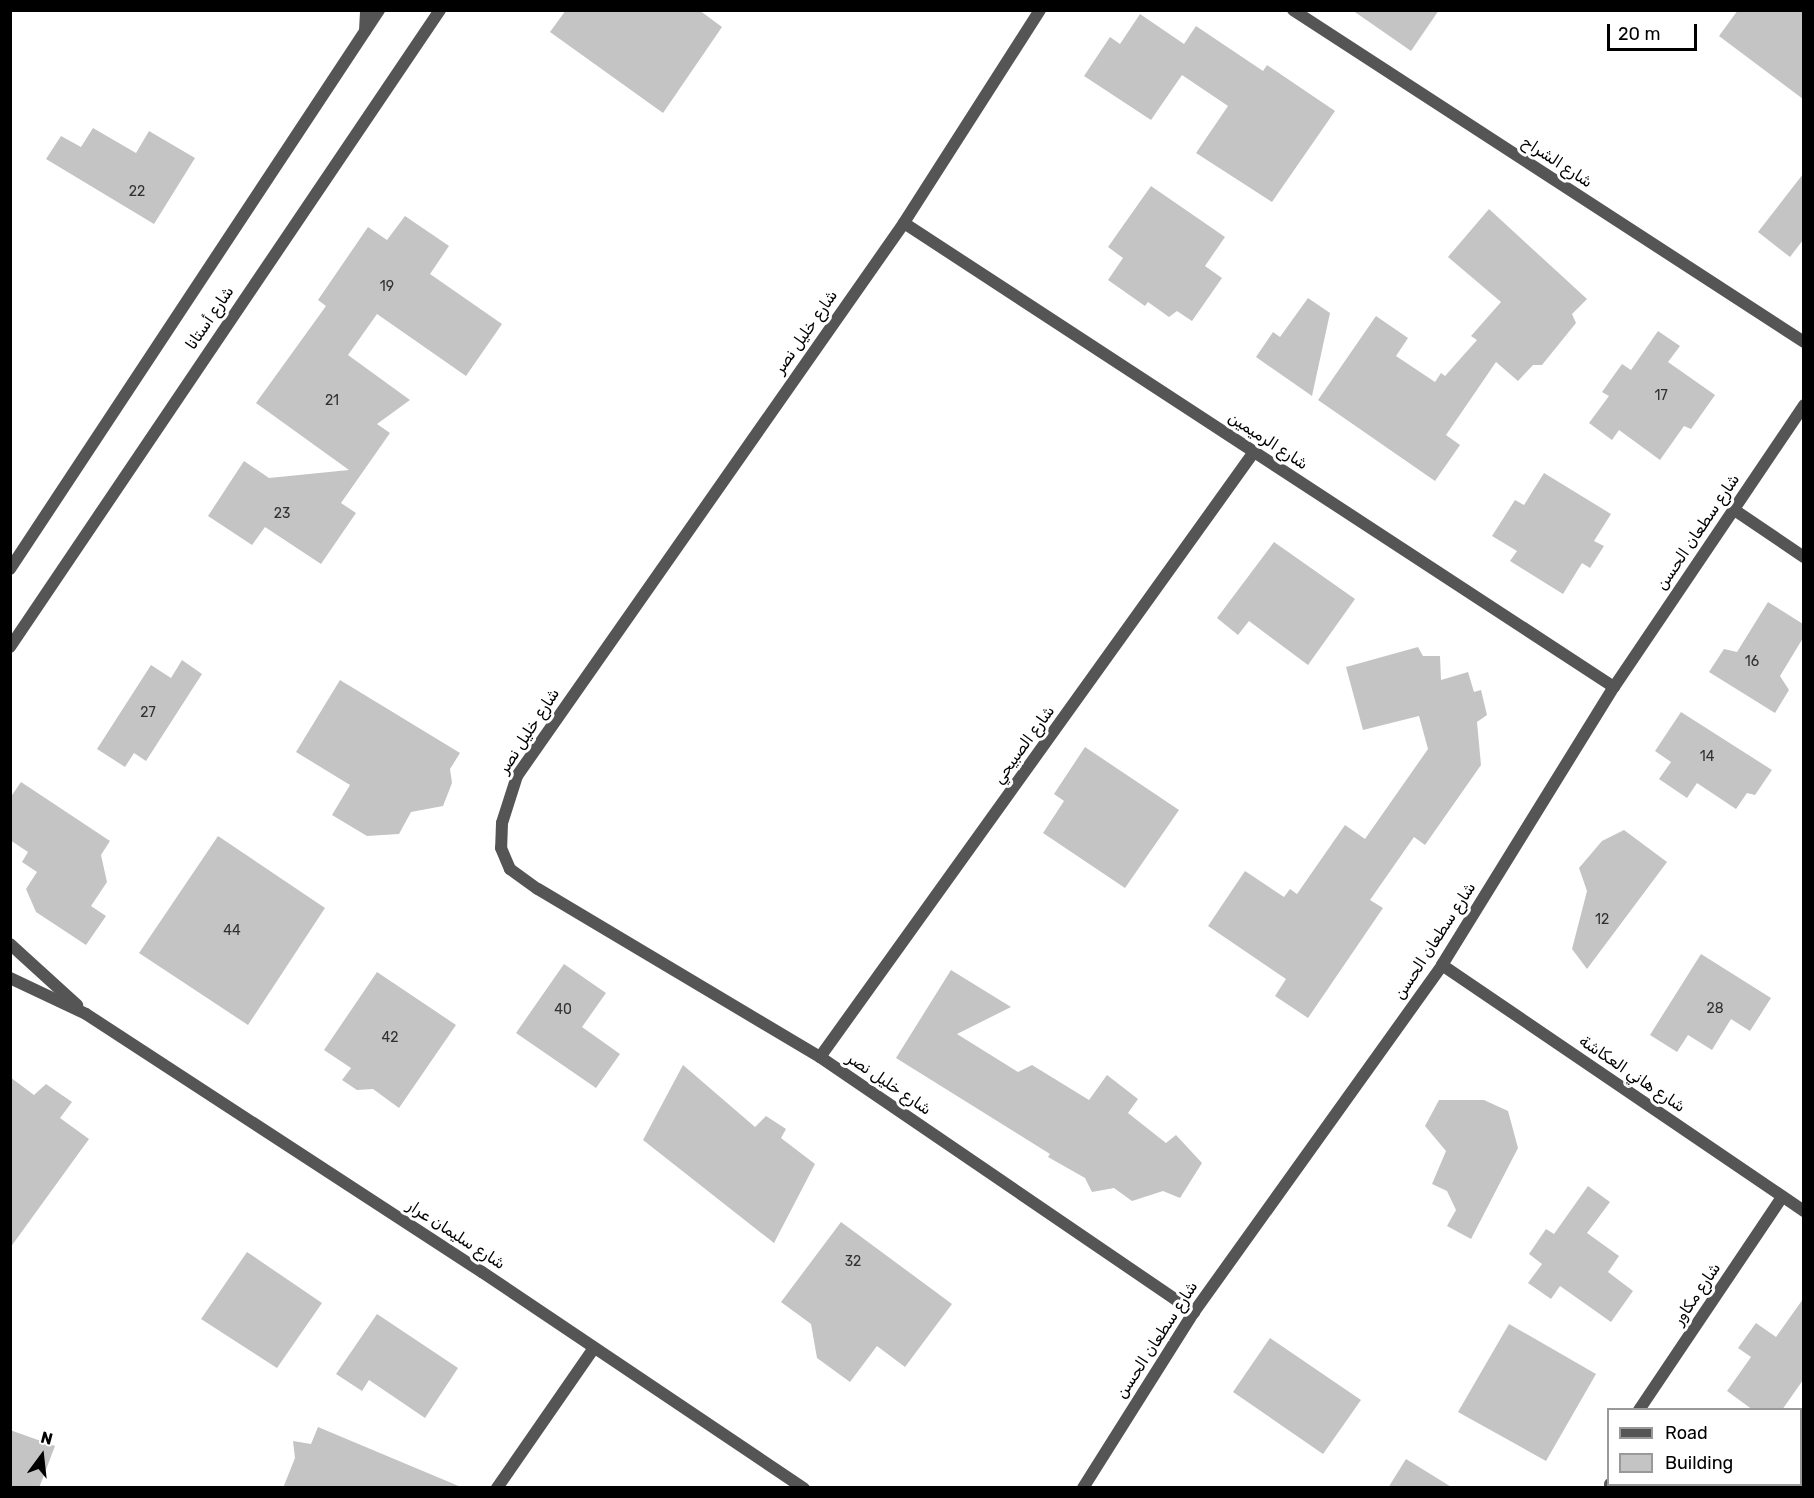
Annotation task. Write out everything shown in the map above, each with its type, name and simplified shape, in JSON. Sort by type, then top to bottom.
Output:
[{"type":"street","points":[[365,32],[366,10]]},
{"type":"street","name":"شارع أستانا","points":[[10,569],[379,10]]},
{"type":"street","name":"شارع أستانا","points":[[10,647],[440,10]]},
{"type":"street","name":"شارع خليل نصر","points":[[1040,10],[904,223],[517,776],[502,823],[501,848],[510,869],[820,1057],[1194,1312]]},
{"type":"street","name":"شارع الشراح","points":[[1293,10],[1803,342]]},
{"type":"street","name":"شارع الرميمين","points":[[904,223],[1614,687]]},
{"type":"street","name":"شارع سطعان الحسن","points":[[1083,1488],[1194,1312],[1442,965],[1614,687],[1803,405]]},
{"type":"street","name":"شارع الصبيحي","points":[[820,1057],[1254,452]]},
{"type":"street","points":[[1733,509],[1803,557]]},
{"type":"street","name":"شارع سليمان عرار","points":[[10,944],[86,1014]]},
{"type":"street","name":"شارع هاني العكاشة","points":[[1442,965],[1803,1211]]},
{"type":"street","name":"شارع سليمان عرار","points":[[10,978],[86,1014],[594,1347],[804,1488]]},
{"type":"street","name":"شارع مكاور","points":[[1640,1408],[1782,1197]]},
{"type":"street","points":[[497,1488],[594,1347]]},
{"type":"building","points":[[566,10],[699,10],[722,27],[663,113],[550,32]]},
{"type":"building","points":[[1352,10],[1439,10],[1411,51]]},
{"type":"building","points":[[1738,10],[1803,10],[1803,99],[1719,36]]},
{"type":"building","points":[[1140,14],[1184,44],[1196,26],[1263,71],[1267,65],[1335,111],[1272,202],[1196,153],[1228,106],[1182,75],[1151,120],[1084,76],[1110,37],[1120,44]]},
{"type":"building","points":[[93,128],[136,153],[149,131],[195,158],[154,224],[46,159],[61,136],[81,147]]},
{"type":"building","points":[[1803,174],[1803,240],[1790,257],[1758,232]]},
{"type":"building","points":[[1151,186],[1225,237],[1205,266],[1222,278],[1192,321],[1177,311],[1169,317],[1148,302],[1145,306],[1108,280],[1123,258],[1108,247]]},
{"type":"building","points":[[1489,209],[1587,299],[1572,314],[1576,323],[1542,365],[1533,365],[1518,381],[1496,362],[1446,435],[1460,445],[1435,481],[1318,400],[1376,316],[1408,338],[1396,356],[1435,382],[1441,373],[1445,376],[1477,340],[1471,336],[1501,302],[1448,257]]},
{"type":"building","points":[[405,216],[449,246],[430,274],[502,324],[466,376],[377,314],[348,355],[410,400],[377,424],[390,433],[341,503],[356,513],[321,564],[265,527],[252,545],[208,516],[244,461],[269,478],[349,470],[256,403],[326,306],[318,300],[368,227],[387,240]]},
{"type":"building","points":[[1308,298],[1330,313],[1312,396],[1256,357],[1273,332],[1280,337]]},
{"type":"building","points":[[1658,331],[1680,346],[1668,362],[1715,395],[1691,429],[1684,426],[1660,460],[1619,430],[1612,440],[1589,423],[1609,396],[1602,392],[1622,364],[1631,370]]},
{"type":"building","points":[[1544,473],[1611,514],[1594,541],[1604,546],[1590,568],[1582,563],[1563,594],[1510,561],[1517,551],[1492,536],[1515,500],[1524,505]]},
{"type":"building","points":[[1274,542],[1355,599],[1308,665],[1249,621],[1238,635],[1217,618]]},
{"type":"building","points":[[1768,602],[1803,624],[1803,638],[1780,676],[1789,690],[1775,713],[1709,672],[1724,649],[1737,652]]},
{"type":"building","points":[[1418,647],[1423,656],[1440,656],[1441,680],[1468,672],[1474,692],[1481,690],[1487,715],[1477,722],[1481,765],[1425,845],[1414,837],[1370,900],[1383,908],[1308,1018],[1275,996],[1286,979],[1208,926],[1245,871],[1284,897],[1290,889],[1297,894],[1345,825],[1365,839],[1428,749],[1419,716],[1363,730],[1346,667]]},
{"type":"building","points":[[182,660],[202,674],[146,761],[134,753],[125,767],[97,749],[151,665],[171,678]]},
{"type":"building","points":[[340,680],[460,753],[450,769],[452,783],[443,806],[411,812],[399,834],[367,836],[332,815],[350,785],[296,752]]},
{"type":"building","points":[[1681,712],[1772,770],[1755,795],[1747,793],[1736,809],[1697,783],[1687,798],[1659,779],[1671,762],[1655,751]]},
{"type":"building","points":[[1085,747],[1179,810],[1125,888],[1043,833],[1064,801],[1054,794]]},
{"type":"building","points":[[21,782],[110,841],[101,855],[107,882],[91,906],[106,916],[86,945],[36,912],[26,889],[37,872],[22,862],[28,852],[10,840],[10,798]]},
{"type":"building","points":[[1624,830],[1667,862],[1587,969],[1572,949],[1587,891],[1579,868],[1602,841]]},
{"type":"building","points":[[218,836],[325,908],[248,1025],[139,953]]},
{"type":"building","points":[[1701,954],[1771,998],[1750,1031],[1731,1019],[1712,1050],[1688,1035],[1677,1052],[1650,1035]]},
{"type":"building","points":[[564,964],[606,993],[582,1027],[620,1054],[596,1088],[516,1033]]},
{"type":"building","points":[[951,970],[1011,1007],[957,1034],[1018,1072],[1032,1065],[1089,1100],[1107,1075],[1138,1099],[1128,1113],[1166,1143],[1176,1135],[1202,1163],[1180,1198],[1163,1191],[1132,1201],[1114,1188],[1092,1192],[1085,1178],[1048,1157],[1050,1154],[896,1058]]},
{"type":"building","points":[[377,972],[456,1025],[399,1108],[373,1089],[357,1090],[342,1080],[351,1068],[324,1050]]},
{"type":"building","points":[[683,1065],[755,1127],[766,1116],[786,1129],[781,1138],[815,1164],[774,1243],[643,1140]]},
{"type":"building","points":[[10,1077],[34,1095],[46,1084],[72,1102],[60,1118],[89,1139],[10,1248]]},
{"type":"building","points":[[1439,1100],[1484,1100],[1508,1111],[1518,1148],[1471,1239],[1447,1226],[1456,1210],[1447,1191],[1432,1184],[1446,1151],[1425,1126]]},
{"type":"building","points":[[1588,1186],[1610,1202],[1587,1233],[1619,1256],[1608,1272],[1633,1291],[1611,1322],[1560,1286],[1551,1299],[1528,1283],[1542,1264],[1529,1254],[1546,1229],[1554,1234]]},
{"type":"building","points":[[841,1222],[952,1304],[905,1367],[877,1346],[850,1382],[817,1358],[811,1324],[781,1302]]},
{"type":"building","points":[[247,1252],[322,1303],[277,1368],[201,1319]]},
{"type":"building","points":[[1803,1299],[1803,1380],[1783,1408],[1750,1408],[1727,1391],[1751,1357],[1738,1348],[1756,1323],[1776,1337]]},
{"type":"building","points":[[377,1314],[458,1368],[425,1418],[369,1380],[362,1391],[336,1374]]},
{"type":"building","points":[[1509,1324],[1596,1374],[1546,1461],[1458,1412]]},
{"type":"building","points":[[1270,1338],[1361,1400],[1323,1454],[1233,1392]]},
{"type":"building","points":[[318,1427],[461,1488],[283,1488],[295,1458],[293,1441],[311,1444]]},
{"type":"building","points":[[10,1430],[55,1446],[39,1488],[10,1488]]},
{"type":"building","points":[[1406,1459],[1453,1488],[1388,1488]]}]
